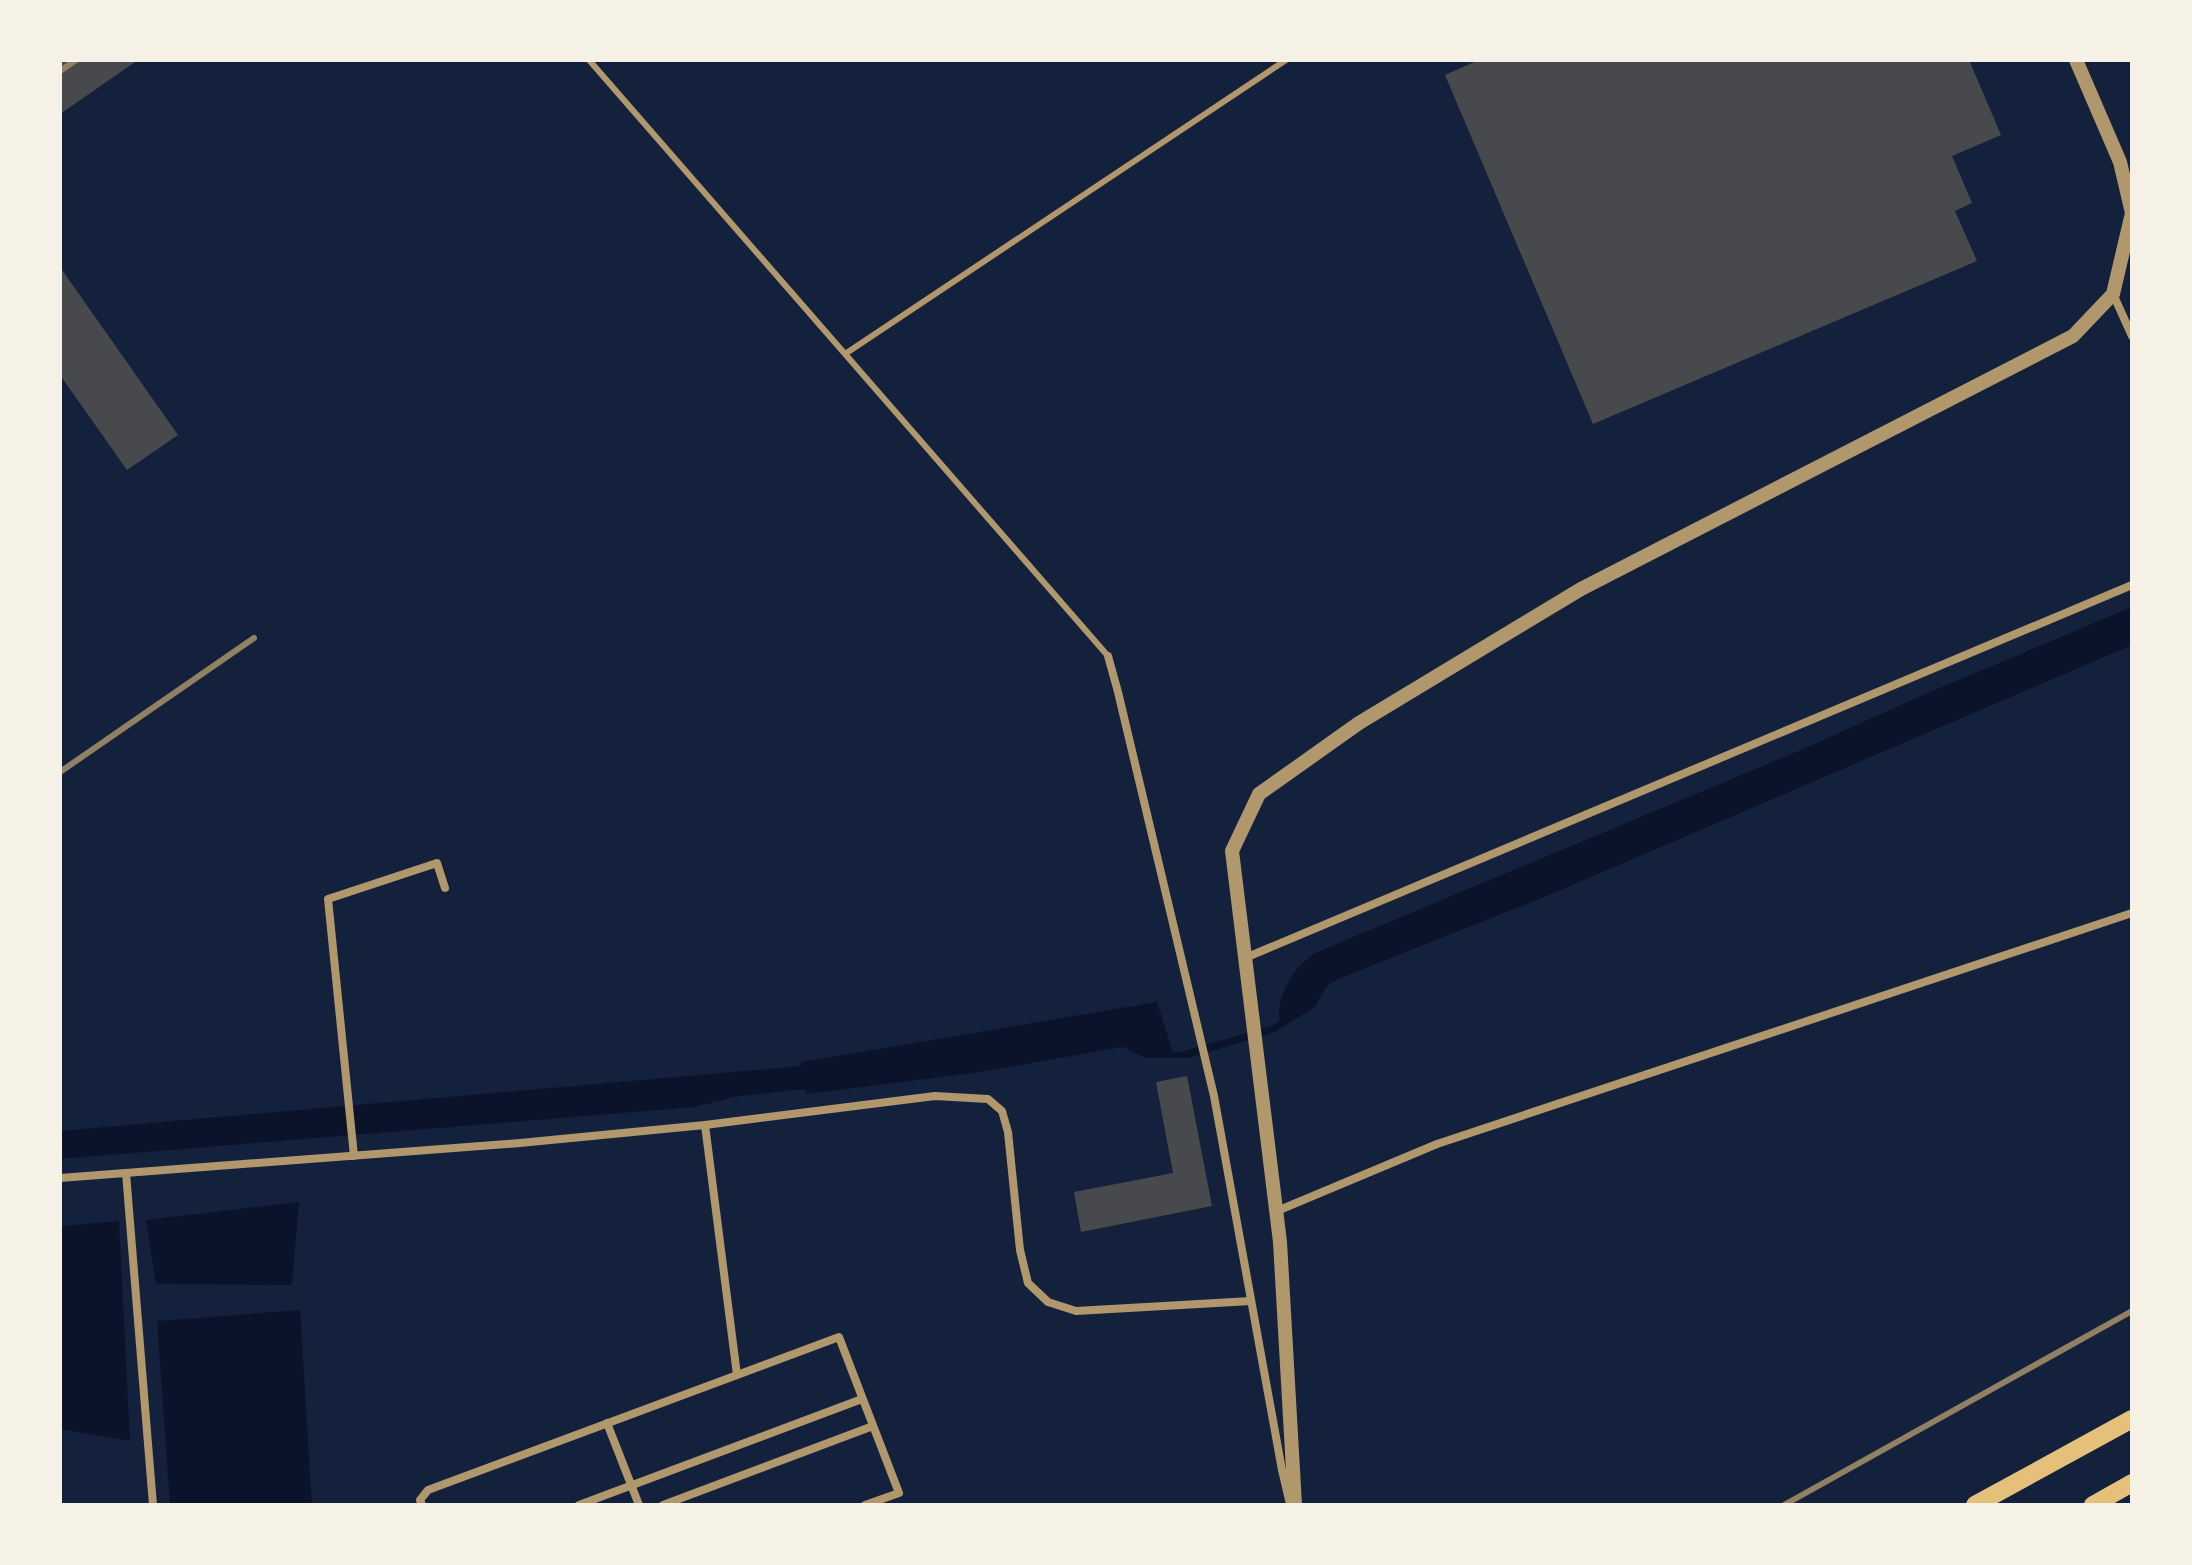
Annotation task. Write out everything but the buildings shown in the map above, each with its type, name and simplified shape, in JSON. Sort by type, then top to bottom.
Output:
[{"type":"highway","points":[[1975,1505],[2132,1419]]},
{"type":"highway","points":[[2093,1505],[2132,1483]]},
{"type":"street","points":[[1292,1505],[1280,1242],[1232,851],[1259,794],[1359,723],[1581,589],[2073,336],[2113,294],[2132,213],[2120,162],[2076,60]]},
{"type":"street","points":[[2113,294],[2132,336]]},
{"type":"street","points":[[1245,958],[2132,585]]},
{"type":"street","points":[[1108,656],[1214,1096],[1282,1470],[1292,1505]]},
{"type":"street","points":[[354,1156],[328,899],[437,863],[445,888]]},
{"type":"street","points":[[1277,1211],[1437,1144],[2132,913]]},
{"type":"street","points":[[60,1178],[520,1143],[705,1125],[935,1096],[988,1099],[1002,1111],[1008,1132],[1020,1250],[1028,1283],[1048,1302],[1076,1311],[1251,1301]]},
{"type":"street","points":[[705,1125],[737,1375]]},
{"type":"street","points":[[126,1173],[153,1505]]},
{"type":"street","points":[[422,1505],[420,1500],[428,1490],[839,1337],[899,1493],[865,1505]]},
{"type":"street","points":[[579,1505],[862,1399]]},
{"type":"street","points":[[607,1423],[639,1505]]},
{"type":"street","points":[[663,1505],[873,1426]]},
{"type":"lane","points":[[589,60],[1108,656]]},
{"type":"lane","points":[[845,354],[1286,60]]},
{"type":"water","points":[[2132,607],[2132,645],[1542,898],[1338,979],[1326,987],[1315,1007],[1275,1032],[1188,1058],[1145,1058],[1124,1047],[980,1072],[807,1094],[805,1089],[734,1097],[695,1107],[60,1159],[60,1131],[801,1066],[801,1062],[1157,1002],[1173,1052],[1180,1052],[1279,1021],[1281,1001],[1288,982],[1315,953],[1801,750]]},
{"type":"water","points":[[299,1202],[292,1285],[156,1284],[146,1220]]},
{"type":"water","points":[[119,1221],[130,1441],[60,1429],[60,1226]]},
{"type":"water","points":[[300,1310],[312,1505],[170,1505],[157,1321]]},
{"type":"railway","points":[[60,71],[76,60]]},
{"type":"railway","points":[[60,772],[254,638]]},
{"type":"railway","points":[[1784,1505],[2132,1311]]}]
